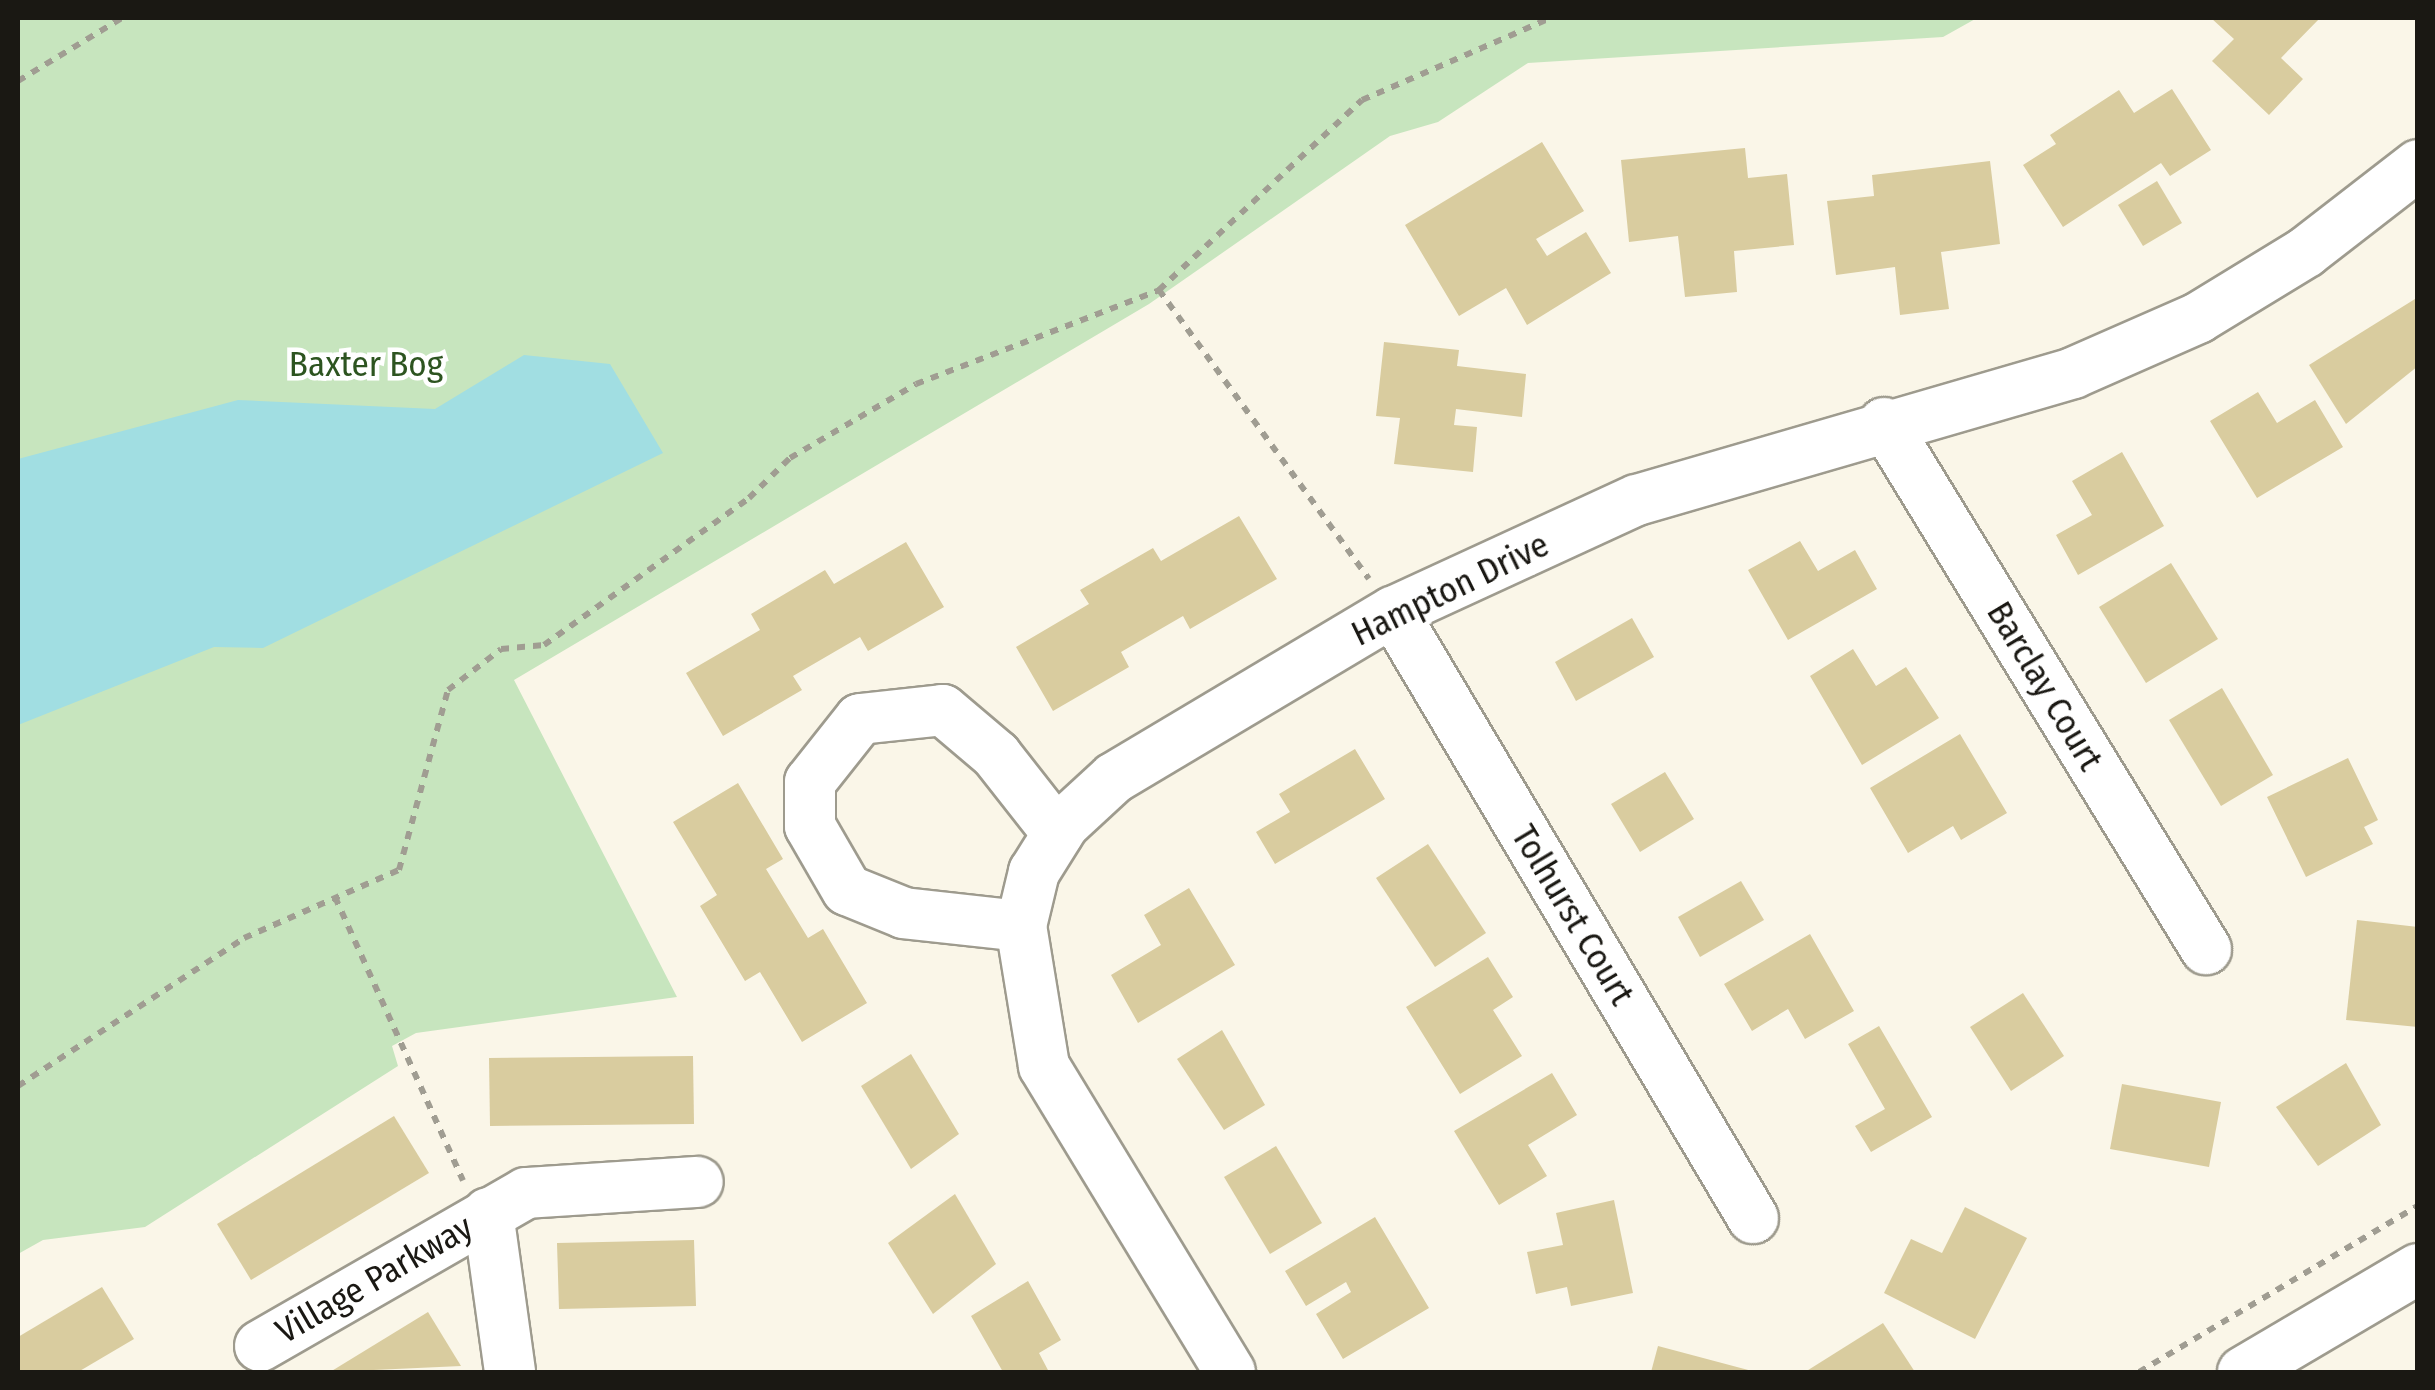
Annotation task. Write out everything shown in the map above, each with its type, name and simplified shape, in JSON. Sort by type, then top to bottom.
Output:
[{"type":"street","name":"Hampton Drive","points":[[1230,1372],[1044,1066],[1020,926],[1034,872],[1058,834],[1114,778],[1393,612],[1637,500],[1884,422],[2073,372],[2198,318],[2306,252],[2418,165]]},
{"type":"street","name":"Barclay Court","points":[[1884,422],[2206,949]]},
{"type":"street","name":"Tolhurst Court","points":[[1393,612],[1753,1218]]},
{"type":"street","points":[[1020,926],[904,913],[847,890],[810,826],[810,782],[860,719],[942,710],[996,755],[1058,834]]},
{"type":"street","name":"Village Parkway","points":[[260,1346],[526,1193],[698,1182]]},
{"type":"street","name":"Village Parkway","points":[[488,1213],[510,1372]]},
{"type":"street","points":[[2243,1372],[2418,1269]]},
{"type":"path","points":[[18,81],[122,18]]},
{"type":"path","points":[[18,1086],[244,938],[398,870],[448,690],[501,649],[544,646],[749,498],[790,458],[916,384],[1158,290],[1362,100],[1551,18]]},
{"type":"path","points":[[1158,290],[1393,612]]},
{"type":"path","points":[[336,898],[467,1189],[488,1213]]},
{"type":"path","points":[[2139,1372],[2418,1206]]},
{"type":"green space","name":"Baxter Bog","points":[[18,18],[1977,18],[1943,37],[1528,63],[1438,122],[1390,136],[1149,304],[514,680],[677,997],[416,1033],[392,1046],[398,1066],[145,1227],[43,1240],[18,1254]]},
{"type":"water","name":"Baxter Bog","points":[[524,355],[610,364],[663,453],[263,648],[214,647],[18,725],[18,459],[238,400],[435,409]]},
{"type":"building","points":[[2211,18],[2320,18],[2281,58],[2303,79],[2269,115],[2212,61],[2234,39]]},
{"type":"building","points":[[2172,89],[2211,150],[2170,176],[2161,163],[2063,227],[2023,165],[2056,144],[2050,135],[2119,90],[2134,113]]},
{"type":"building","points":[[1542,142],[1584,211],[1536,239],[1547,256],[1586,232],[1611,273],[1527,325],[1506,288],[1459,316],[1405,225]]},
{"type":"building","points":[[1745,148],[1748,178],[1787,174],[1794,245],[1734,251],[1737,292],[1685,297],[1678,236],[1629,242],[1621,160]]},
{"type":"building","points":[[1990,161],[2000,244],[1941,252],[1949,309],[1900,315],[1895,267],[1836,275],[1827,201],[1874,196],[1872,175]]},
{"type":"building","points":[[2157,181],[2182,223],[2143,246],[2118,205]]},
{"type":"building","points":[[2415,299],[2418,366],[2346,424],[2309,365]]},
{"type":"building","points":[[1384,342],[1459,350],[1457,366],[1526,374],[1522,417],[1456,409],[1454,425],[1477,427],[1473,472],[1394,464],[1400,418],[1376,416]]},
{"type":"building","points":[[2258,392],[2277,423],[2315,400],[2343,447],[2257,498],[2210,421]]},
{"type":"building","points":[[2122,452],[2164,526],[2078,575],[2056,535],[2092,515],[2072,481]]},
{"type":"building","points":[[1239,516],[1277,579],[1190,629],[1183,616],[1121,652],[1129,667],[1053,711],[1016,647],[1089,604],[1080,590],[1153,548],[1161,561]]},
{"type":"building","points":[[1800,541],[1818,571],[1855,550],[1877,589],[1788,640],[1748,570]]},
{"type":"building","points":[[906,542],[944,607],[868,651],[860,637],[793,676],[802,690],[723,736],[686,673],[760,630],[751,614],[825,570],[834,584]]},
{"type":"building","points":[[2171,563],[2218,639],[2146,683],[2099,607]]},
{"type":"building","points":[[1632,618],[1654,657],[1576,701],[1555,662]]},
{"type":"building","points":[[1853,649],[1876,686],[1906,667],[1939,718],[1862,765],[1810,676]]},
{"type":"building","points":[[2222,688],[2273,775],[2221,806],[2169,720]]},
{"type":"building","points":[[1960,734],[2007,813],[1961,840],[1953,826],[1908,853],[1870,788]]},
{"type":"building","points":[[1355,749],[1385,799],[1275,864],[1256,832],[1290,812],[1279,794]]},
{"type":"building","points":[[2348,758],[2378,820],[2364,827],[2373,844],[2306,877],[2267,797]]},
{"type":"building","points":[[1665,772],[1694,819],[1640,852],[1611,804]]},
{"type":"building","points":[[738,783],[783,859],[766,869],[808,938],[823,929],[867,1003],[802,1042],[760,972],[745,981],[700,906],[717,895],[673,822]]},
{"type":"building","points":[[1428,844],[1486,933],[1435,967],[1376,878]]},
{"type":"building","points":[[1741,881],[1764,920],[1700,957],[1678,917]]},
{"type":"building","points":[[1189,888],[1235,965],[1138,1023],[1111,975],[1161,945],[1144,915]]},
{"type":"building","points":[[2357,920],[2418,927],[2418,1027],[2346,1020]]},
{"type":"building","points":[[1810,934],[1854,1011],[1805,1039],[1788,1009],[1752,1031],[1724,984]]},
{"type":"building","points":[[1488,957],[1513,997],[1493,1010],[1522,1056],[1460,1094],[1406,1007]]},
{"type":"building","points":[[2023,993],[2064,1056],[2011,1091],[1970,1027]]},
{"type":"building","points":[[1879,1026],[1932,1117],[1871,1152],[1855,1126],[1885,1109],[1848,1044]]},
{"type":"building","points":[[1222,1030],[1265,1105],[1224,1130],[1177,1059]]},
{"type":"building","points":[[911,1054],[959,1134],[911,1169],[861,1086]]},
{"type":"building","points":[[693,1056],[694,1124],[490,1126],[489,1058]]},
{"type":"building","points":[[2346,1063],[2381,1125],[2318,1166],[2276,1107]]},
{"type":"building","points":[[1552,1073],[1577,1115],[1528,1145],[1547,1176],[1499,1205],[1454,1131]]},
{"type":"building","points":[[2122,1084],[2221,1102],[2209,1167],[2110,1149]]},
{"type":"building","points":[[394,1116],[429,1173],[251,1280],[217,1224]]},
{"type":"building","points":[[1276,1146],[1322,1223],[1270,1254],[1224,1177]]},
{"type":"building","points":[[955,1194],[996,1264],[933,1314],[888,1243]]},
{"type":"building","points":[[1614,1200],[1633,1293],[1571,1306],[1567,1287],[1536,1294],[1527,1252],[1563,1245],[1556,1213]]},
{"type":"building","points":[[1965,1207],[2027,1238],[1975,1339],[1884,1293],[1911,1239],[1942,1253]]},
{"type":"building","points":[[1375,1217],[1429,1308],[1343,1359],[1316,1314],[1351,1292],[1346,1282],[1306,1306],[1285,1271]]},
{"type":"building","points":[[694,1240],[696,1306],[559,1309],[557,1243]]},
{"type":"building","points":[[1028,1281],[1061,1340],[1039,1353],[1049,1372],[1003,1372],[971,1316]]},
{"type":"building","points":[[102,1287],[134,1339],[78,1372],[18,1372],[18,1337]]},
{"type":"building","points":[[428,1312],[461,1366],[330,1372]]},
{"type":"building","points":[[1883,1323],[1915,1372],[1805,1372]]},
{"type":"building","points":[[1658,1346],[1752,1371],[1752,1372],[1651,1372]]}]
